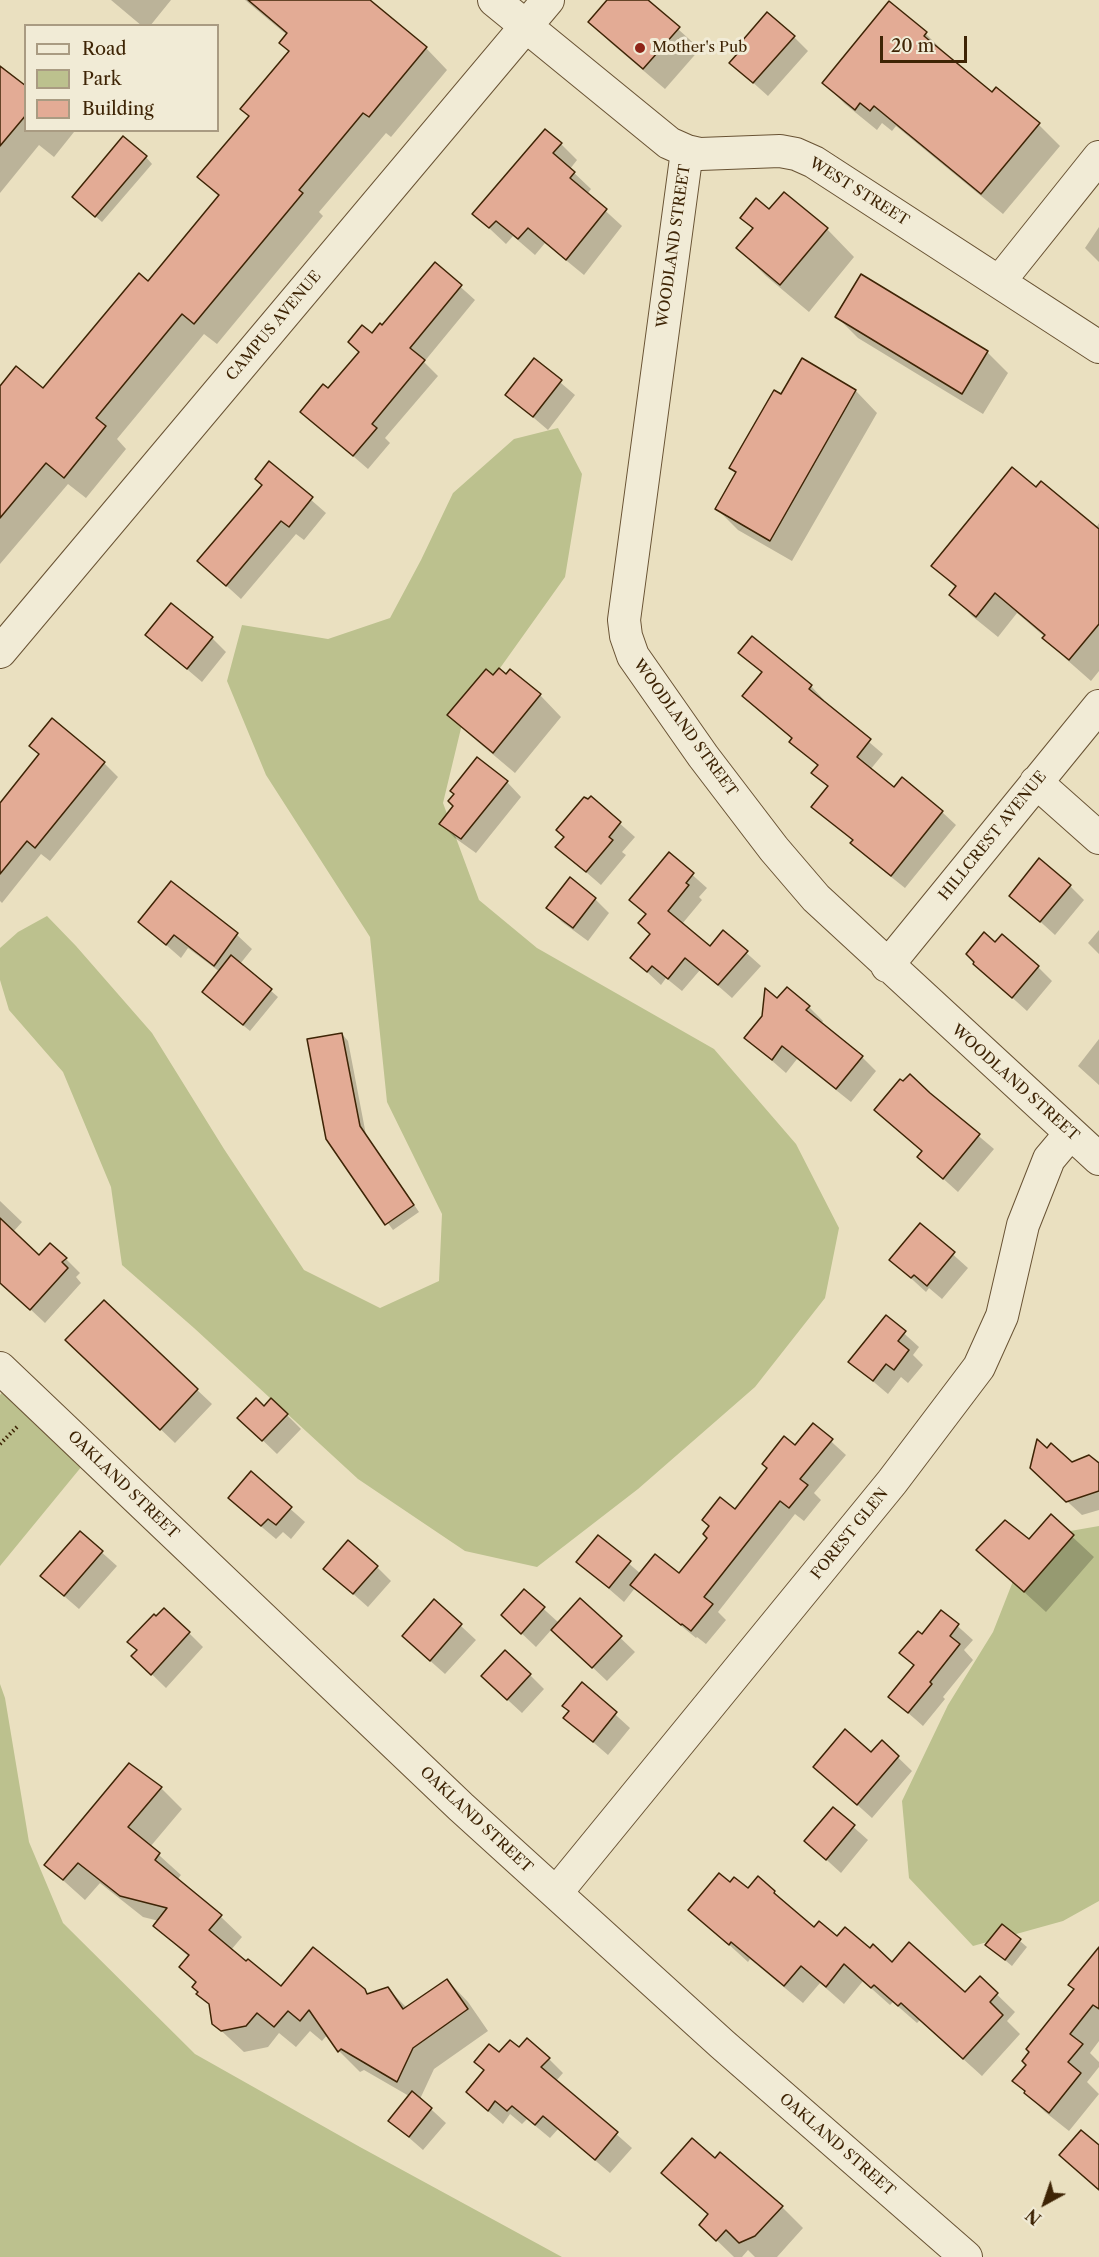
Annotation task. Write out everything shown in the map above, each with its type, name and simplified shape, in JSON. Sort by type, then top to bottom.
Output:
[{"type":"street","name":"WEST STREET","points":[[494,0],[669,143],[687,151],[715,154],[780,151],[796,154],[814,162],[1099,347]]},
{"type":"street","name":"CAMPUS AVENUE","points":[[0,651],[548,0]]},
{"type":"street","name":"WOODLAND STREET","points":[[687,151],[624,620],[626,636],[633,656],[702,756],[774,849],[816,898],[887,966],[1099,1159]]},
{"type":"street","points":[[999,282],[1099,157]]},
{"type":"street","name":"HILLCREST AVENUE","points":[[887,966],[1099,706]]},
{"type":"street","points":[[1036,782],[1099,838]]},
{"type":"street","name":"FOREST GLEN","points":[[556,1893],[892,1482],[979,1367],[1002,1316],[1023,1225],[1049,1159],[1070,1134]]},
{"type":"street","name":"OAKLAND STREET","points":[[0,1368],[461,1807],[722,2044],[966,2257]]},
{"type":"path","points":[[0,1444],[22,1422]]},
{"type":"green space","points":[[558,428],[582,474],[565,577],[463,720],[443,803],[479,900],[537,948],[714,1049],[796,1144],[839,1228],[825,1298],[755,1387],[638,1489],[537,1567],[465,1551],[358,1479],[122,1265],[111,1187],[63,1072],[9,1010],[0,980],[0,948],[18,932],[47,916],[76,946],[152,1033],[224,1149],[304,1270],[380,1308],[439,1281],[442,1214],[387,1102],[370,937],[266,775],[227,681],[242,625],[328,639],[390,618],[453,493],[514,439]]},
{"type":"green space","points":[[3,1391],[82,1466],[0,1566],[0,1395]]},
{"type":"green space","points":[[1099,1526],[1099,1901],[1063,1921],[973,1946],[909,1878],[902,1801],[948,1705],[993,1632],[1030,1538]]},
{"type":"green space","points":[[0,1684],[5,1698],[29,1842],[63,1923],[195,2054],[562,2257],[0,2257]]},
{"type":"building","points":[[248,0],[370,0],[427,47],[369,117],[363,113],[299,190],[303,193],[194,324],[182,314],[96,418],[106,426],[64,478],[46,463],[0,518],[0,386],[16,366],[43,388],[139,273],[148,281],[219,195],[197,177],[249,116],[240,109],[289,51],[279,43],[287,33]]},
{"type":"building","name":"Mother's Pub","points":[[607,0],[648,0],[680,27],[643,69],[588,22]]},
{"type":"building","points":[[889,1],[927,32],[924,36],[992,92],[996,87],[1040,123],[981,194],[874,106],[870,111],[860,103],[855,110],[822,83]]},
{"type":"building","points":[[767,12],[795,36],[753,83],[729,63],[746,44],[742,41]]},
{"type":"building","points":[[0,66],[24,84],[24,117],[0,146]]},
{"type":"building","points":[[545,129],[562,143],[553,153],[575,172],[570,178],[607,209],[566,260],[528,228],[518,239],[496,221],[489,228],[472,214]]},
{"type":"building","points":[[123,136],[147,156],[95,217],[72,197]]},
{"type":"building","points":[[784,192],[828,228],[780,285],[736,248],[753,228],[740,218],[756,198],[769,209]]},
{"type":"building","points":[[435,262],[462,285],[410,348],[425,360],[372,424],[377,428],[353,456],[300,412],[323,384],[328,388],[359,352],[348,342],[362,325],[372,333],[380,323],[382,325]]},
{"type":"building","points":[[861,274],[988,351],[962,394],[835,317]]},
{"type":"building","points":[[534,358],[562,380],[533,417],[505,395]]},
{"type":"building","points":[[802,358],[856,390],[770,541],[715,509],[736,472],[729,468],[774,390],[781,394]]},
{"type":"building","points":[[269,461],[313,497],[289,527],[281,521],[226,586],[197,561],[262,485],[255,479]]},
{"type":"building","points":[[1012,467],[1036,487],[1041,481],[1099,529],[1099,624],[1069,660],[1042,638],[1045,635],[995,593],[976,617],[949,595],[956,586],[931,566]]},
{"type":"building","points":[[171,603],[213,637],[187,669],[145,635]]},
{"type":"building","points":[[752,636],[812,685],[809,689],[871,739],[857,757],[894,787],[902,777],[943,811],[891,876],[850,843],[853,840],[811,807],[828,786],[811,773],[818,765],[789,742],[792,738],[742,696],[762,672],[738,653]]},
{"type":"building","points":[[499,668],[506,674],[510,669],[541,694],[493,753],[447,715],[486,669],[493,675]]},
{"type":"building","points":[[52,718],[105,762],[35,848],[27,841],[0,874],[0,803],[39,754],[29,746]]},
{"type":"building","points":[[477,757],[508,781],[461,839],[439,824],[453,806],[448,801],[454,794],[450,791]]},
{"type":"building","points":[[591,796],[621,822],[609,837],[613,840],[586,872],[555,847],[564,837],[556,830],[584,797],[588,799]]},
{"type":"building","points":[[669,852],[694,873],[686,883],[689,885],[668,911],[710,946],[723,930],[748,951],[718,985],[685,958],[668,979],[652,966],[647,972],[630,958],[650,934],[638,923],[646,914],[629,900]]},
{"type":"building","points":[[1039,858],[1071,885],[1040,922],[1009,896]]},
{"type":"building","points":[[570,877],[596,898],[573,928],[546,908]]},
{"type":"building","points":[[171,881],[238,933],[214,966],[174,935],[166,945],[138,922]]},
{"type":"building","points":[[984,932],[995,942],[1002,934],[1039,966],[1012,998],[973,964],[974,962],[966,954]]},
{"type":"building","points":[[231,955],[272,989],[243,1025],[202,992]]},
{"type":"building","points":[[787,987],[810,1006],[806,1010],[863,1056],[836,1089],[782,1046],[772,1060],[744,1038],[762,1016],[765,988],[777,998]]},
{"type":"building","points":[[342,1033],[360,1126],[414,1205],[385,1225],[326,1139],[307,1039]]},
{"type":"building","points":[[910,1074],[980,1134],[943,1179],[917,1157],[922,1151],[874,1110],[900,1079],[903,1081]]},
{"type":"building","points":[[0,1218],[39,1255],[50,1243],[67,1258],[62,1262],[68,1268],[30,1310],[0,1283]]},
{"type":"building","points":[[920,1223],[955,1252],[927,1286],[914,1275],[911,1278],[889,1260]]},
{"type":"building","points":[[104,1300],[198,1389],[160,1430],[65,1340]]},
{"type":"building","points":[[886,1315],[906,1331],[898,1341],[909,1350],[894,1370],[886,1364],[873,1381],[848,1362]]},
{"type":"building","points":[[256,1398],[264,1406],[271,1398],[288,1414],[262,1441],[237,1418]]},
{"type":"building","points":[[813,1423],[833,1439],[800,1479],[808,1485],[789,1508],[780,1501],[704,1597],[713,1604],[691,1631],[630,1585],[655,1554],[679,1573],[707,1538],[703,1534],[709,1526],[702,1520],[720,1497],[735,1509],[767,1468],[762,1464],[784,1436],[795,1445]]},
{"type":"building","points":[[1037,1439],[1047,1448],[1051,1443],[1072,1462],[1089,1455],[1099,1463],[1099,1491],[1066,1502],[1030,1468]]},
{"type":"building","points":[[251,1471],[292,1507],[276,1525],[268,1519],[261,1526],[228,1498]]},
{"type":"building","points":[[1051,1514],[1074,1535],[1024,1592],[976,1550],[1005,1520],[1029,1539]]},
{"type":"building","points":[[80,1531],[103,1551],[64,1596],[40,1576]]},
{"type":"building","points":[[598,1535],[631,1561],[609,1588],[576,1562]]},
{"type":"building","points":[[348,1540],[378,1566],[353,1594],[323,1569]]},
{"type":"building","points":[[524,1589],[545,1607],[521,1634],[501,1615]]},
{"type":"building","points":[[580,1598],[622,1636],[592,1668],[551,1630]]},
{"type":"building","points":[[434,1599],[462,1624],[430,1661],[402,1636]]},
{"type":"building","points":[[164,1608],[190,1632],[151,1675],[131,1656],[137,1650],[127,1642],[154,1614],[156,1616]]},
{"type":"building","points":[[941,1610],[959,1624],[950,1636],[960,1644],[908,1713],[888,1697],[914,1665],[899,1653],[918,1631],[922,1634]]},
{"type":"building","points":[[505,1650],[531,1674],[507,1700],[481,1676]]},
{"type":"building","points":[[582,1682],[617,1712],[593,1742],[563,1718],[569,1711],[562,1706]]},
{"type":"building","points":[[845,1729],[871,1752],[882,1740],[899,1756],[857,1805],[813,1767]]},
{"type":"building","points":[[129,1763],[162,1787],[128,1827],[160,1853],[155,1860],[222,1915],[209,1930],[246,1961],[248,1959],[281,1986],[313,1947],[365,1989],[367,1994],[388,1987],[403,2009],[447,1979],[468,2009],[413,2048],[397,2082],[341,2049],[338,2052],[309,2010],[300,2021],[288,2011],[274,2027],[257,2013],[246,2026],[221,2031],[212,2024],[209,2004],[196,1994],[198,1992],[192,1987],[196,1982],[179,1967],[189,1955],[153,1926],[167,1908],[120,1896],[78,1863],[63,1880],[44,1865]]},
{"type":"building","points":[[833,1807],[855,1825],[826,1860],[804,1841]]},
{"type":"building","points":[[719,1873],[730,1882],[734,1877],[748,1888],[758,1876],[814,1927],[819,1921],[837,1936],[845,1927],[870,1948],[873,1944],[892,1962],[909,1942],[965,1992],[980,1976],[998,1993],[990,2002],[1003,2015],[963,2059],[901,2003],[898,2006],[874,1985],[871,1988],[844,1964],[826,1987],[801,1966],[784,1986],[731,1942],[729,1945],[688,1910]]},
{"type":"building","points":[[1002,1924],[1021,1939],[1005,1960],[985,1945]]},
{"type":"building","points":[[1099,1947],[1099,2009],[1093,2005],[1070,2034],[1083,2044],[1068,2062],[1081,2073],[1049,2113],[1012,2081],[1026,2065],[1022,2061],[1029,2052],[1026,2049],[1074,1989],[1068,1985]]},
{"type":"building","points":[[527,2038],[550,2058],[541,2067],[618,2132],[595,2160],[543,2116],[535,2125],[512,2106],[507,2111],[495,2101],[488,2111],[466,2092],[484,2070],[474,2062],[489,2044],[499,2052],[510,2040],[519,2047]]},
{"type":"building","points":[[412,2091],[432,2108],[409,2137],[388,2121]]},
{"type":"building","points":[[1081,2130],[1099,2145],[1099,2190],[1059,2155]]},
{"type":"building","points":[[692,2138],[715,2158],[720,2152],[783,2206],[755,2236],[739,2243],[726,2230],[716,2241],[699,2225],[708,2214],[661,2173]]},
{"type":"place","name":"Mother's Pub","points":[[640,48]]}]
